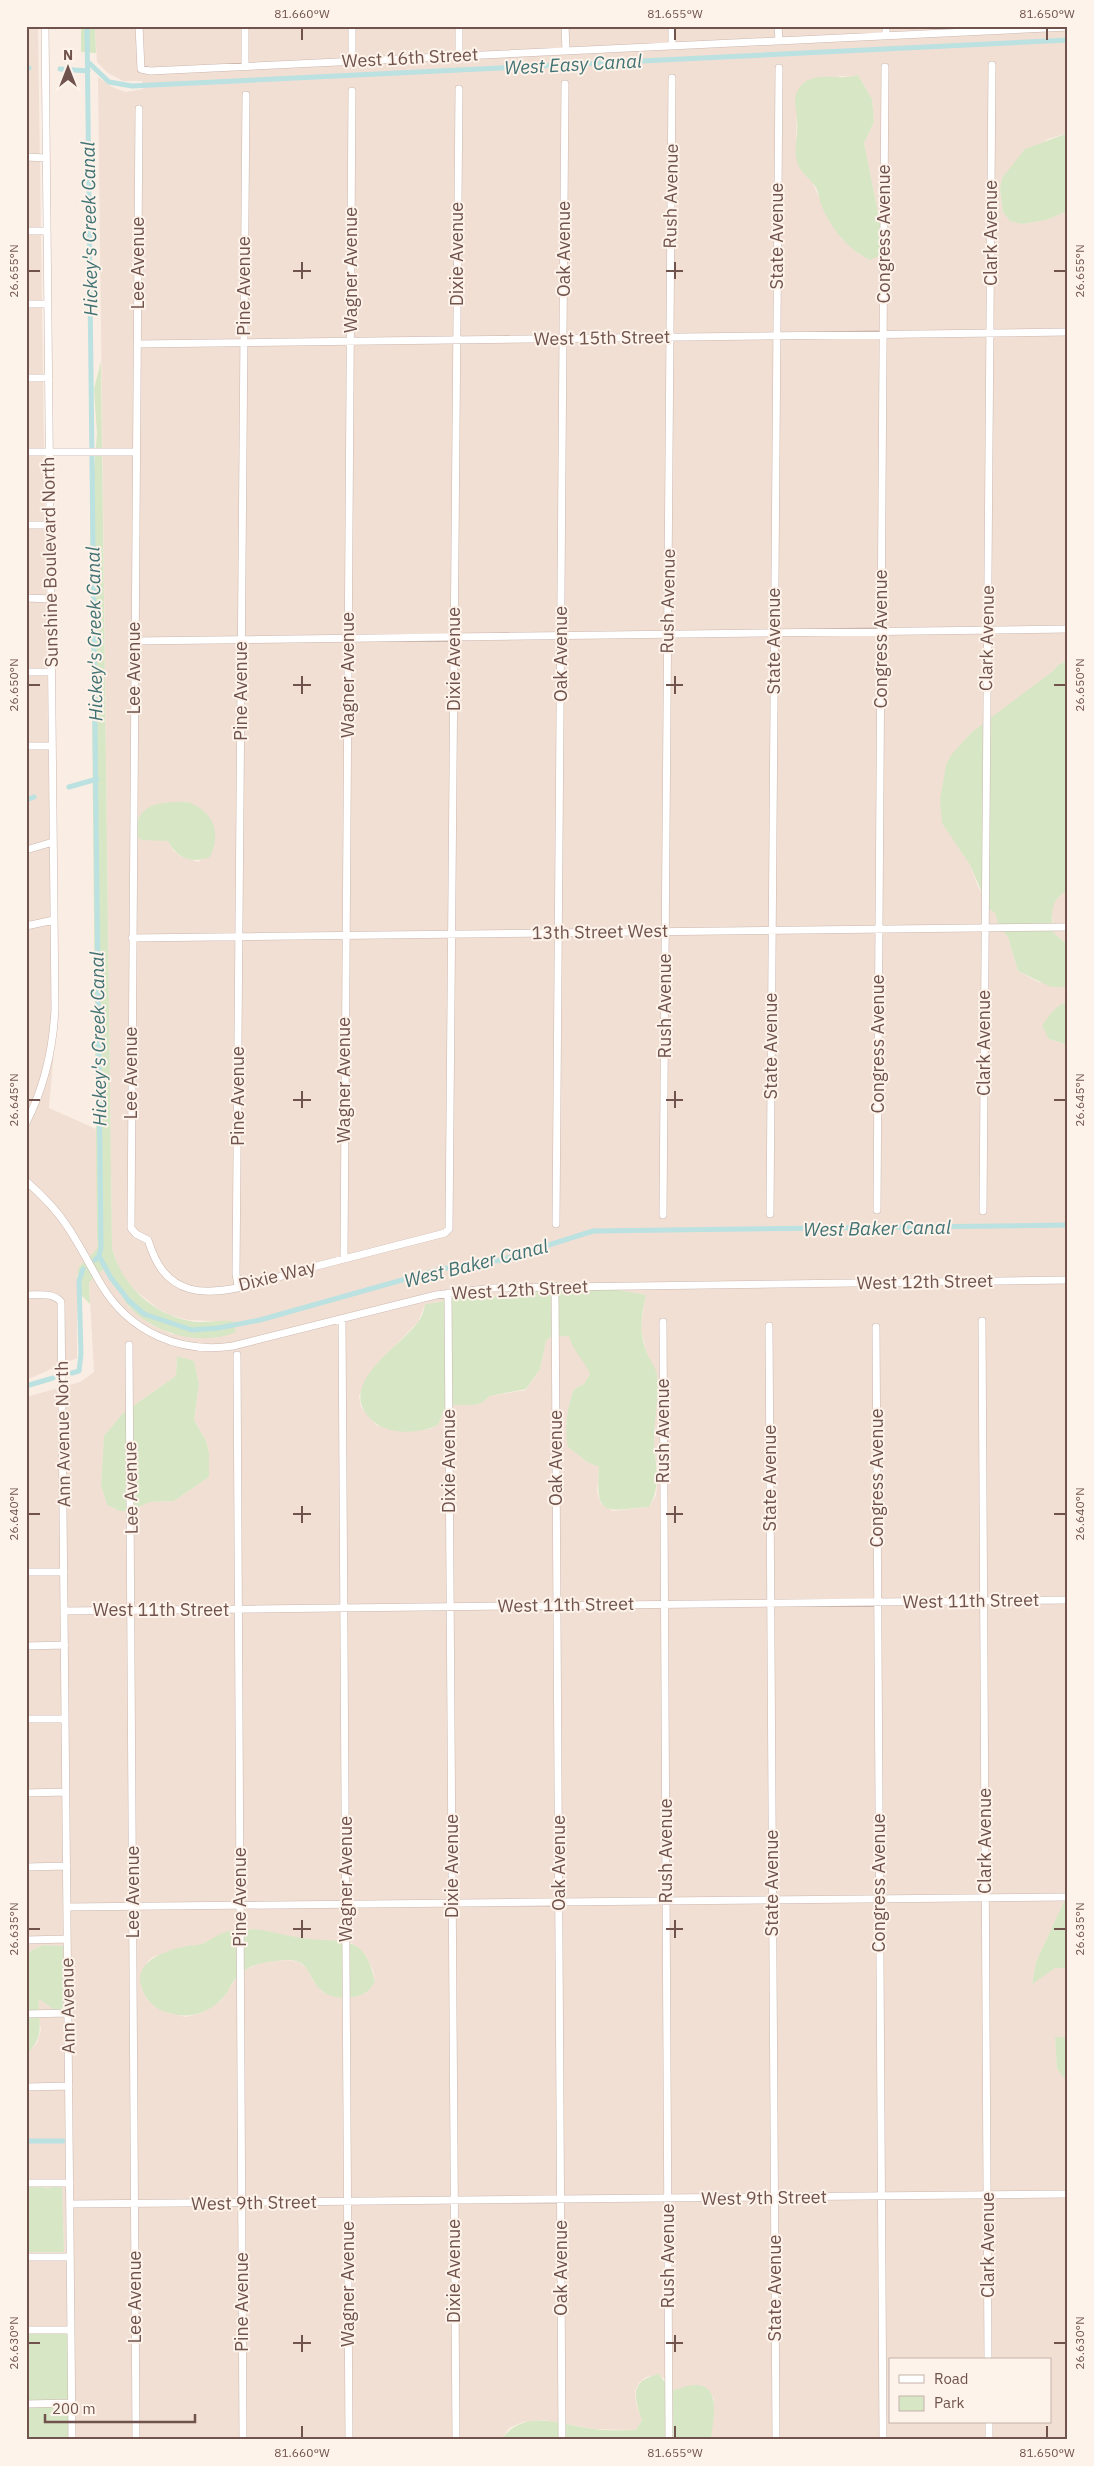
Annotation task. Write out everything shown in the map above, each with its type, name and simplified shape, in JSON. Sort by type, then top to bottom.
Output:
[{"type":"street","name":"Sunshine Boulevard North","points":[[26,1123],[44,1082],[52,1048],[55,1009],[44,26]]},
{"type":"street","name":"West 16th Street","points":[[139,26],[141,68],[150,71],[886,35],[992,28],[1068,27]]},
{"type":"street","points":[[245,26],[245,66]]},
{"type":"street","points":[[352,26],[352,61]]},
{"type":"street","points":[[459,26],[459,56]]},
{"type":"street","points":[[565,26],[566,51]]},
{"type":"street","points":[[672,26],[672,45]]},
{"type":"street","points":[[778,26],[779,40]]},
{"type":"street","points":[[886,26],[886,35]]},
{"type":"street","name":"Clark Avenue","points":[[983,1211],[992,65]]},
{"type":"street","name":"Congress Avenue","points":[[876,1210],[885,67]]},
{"type":"street","name":"State Avenue","points":[[770,1214],[779,68]]},
{"type":"street","name":"Rush Avenue","points":[[663,1215],[672,78]]},
{"type":"street","name":"Oak Avenue","points":[[556,1224],[565,84]]},
{"type":"street","name":"Dixie Avenue","points":[[449,1229],[459,89]]},
{"type":"street","name":"Wagner Avenue","points":[[344,1259],[352,91]]},
{"type":"street","name":"Pine Avenue","points":[[238,1286],[246,96]]},
{"type":"street","name":"Lee Avenue","points":[[130,1228],[139,109]]},
{"type":"street","points":[[26,157],[46,158]]},
{"type":"street","points":[[26,231],[47,231]]},
{"type":"street","points":[[26,304],[48,304]]},
{"type":"street","name":"West 15th Street","points":[[137,344],[1068,332]]},
{"type":"street","points":[[26,378],[49,378]]},
{"type":"street","points":[[26,452],[136,452]]},
{"type":"street","points":[[26,525],[50,525]]},
{"type":"street","points":[[26,598],[50,599]]},
{"type":"street","points":[[134,641],[1068,629]]},
{"type":"street","points":[[26,672],[51,672]]},
{"type":"street","points":[[26,746],[52,746]]},
{"type":"street","points":[[26,850],[53,842]]},
{"type":"street","points":[[26,926],[54,920]]},
{"type":"street","name":"13th Street West","points":[[132,938],[1068,927]]},
{"type":"street","name":"West 12th Street","points":[[26,1181],[61,1217],[102,1287],[117,1306],[140,1326],[166,1341],[200,1348],[222,1348],[448,1293],[493,1288],[1068,1280]]},
{"type":"street","name":"Dixie Way","points":[[130,1228],[136,1234],[148,1240],[160,1269],[178,1284],[199,1290],[214,1291],[445,1233],[449,1229]]},
{"type":"street","name":"Oak Avenue","points":[[556,1286],[562,2440]]},
{"type":"street","name":"Dixie Avenue","points":[[448,1293],[456,2440]]},
{"type":"street","name":"Ann Avenue North","points":[[26,1295],[58,1297],[61,1302],[64,1572]]},
{"type":"street","name":"Wagner Avenue","points":[[342,1319],[349,2440]]},
{"type":"street","name":"Clark Avenue","points":[[982,1321],[988,2358]]},
{"type":"street","name":"Rush Avenue","points":[[663,1322],[669,2440]]},
{"type":"street","name":"State Avenue","points":[[769,1326],[776,2440]]},
{"type":"street","name":"Congress Avenue","points":[[876,1327],[882,2440]]},
{"type":"street","name":"Lee Avenue","points":[[129,1345],[136,2440]]},
{"type":"street","name":"Pine Avenue","points":[[237,1355],[243,2440]]},
{"type":"street","points":[[26,1572],[64,1572]]},
{"type":"street","name":"Ann Avenue","points":[[64,1572],[72,2440]]},
{"type":"street","name":"West 11th Street","points":[[64,1610],[1068,1600]]},
{"type":"street","points":[[26,1646],[65,1645]]},
{"type":"street","points":[[26,1719],[65,1719]]},
{"type":"street","points":[[26,1793],[66,1792]]},
{"type":"street","points":[[26,1867],[67,1866]]},
{"type":"street","points":[[67,1907],[1068,1897]]},
{"type":"street","points":[[26,1940],[68,1940]]},
{"type":"street","points":[[26,2014],[68,2013]]},
{"type":"street","points":[[26,2087],[69,2086]]},
{"type":"street","points":[[26,2183],[70,2182]]},
{"type":"street","name":"West 9th Street","points":[[70,2204],[1068,2194]]},
{"type":"street","points":[[26,2257],[70,2257]]},
{"type":"street","points":[[26,2330],[71,2330]]},
{"type":"street","points":[[26,2404],[72,2403]]},
{"type":"street","points":[[988,2424],[989,2440]]},
{"type":"shaded area","points":[[26,26],[38,26],[52,1009],[50,1039],[41,1081],[26,1117]]},
{"type":"shaded area","points":[[95,26],[1068,26],[1068,133],[1048,139],[1017,160],[1002,178],[1000,189],[1003,212],[1011,221],[1022,224],[1046,220],[1068,211],[1068,660],[1058,665],[993,718],[972,732],[963,742],[950,834],[970,865],[978,887],[995,913],[999,927],[1008,937],[1018,971],[1038,982],[1068,987],[1068,1002],[1063,1003],[1049,1039],[1068,1045],[1068,1278],[493,1285],[435,1293],[222,1345],[188,1344],[156,1333],[131,1317],[111,1295],[98,1274],[104,1269],[129,1307],[149,1323],[171,1334],[214,1337],[236,1332],[234,1322],[188,1320],[170,1315],[157,1308],[136,1291],[121,1274],[112,1248],[98,77],[112,87],[126,92],[143,89],[142,81],[123,81],[108,73],[97,62]],"holes":[[[858,75],[872,99],[874,122],[864,143],[880,222],[882,244],[860,255],[842,239],[819,197],[796,146],[797,112],[840,76],[852,77]],[[161,840],[215,847],[198,862],[180,856],[174,851],[168,841]]]},
{"type":"shaded area","points":[[1068,890],[1068,945],[1054,933],[1051,908],[1058,895]]},
{"type":"shaded area","points":[[54,1051],[49,1108],[96,1129],[99,1244],[97,1250],[89,1257],[37,1186],[26,1177],[26,1128],[41,1098]]},
{"type":"shaded area","points":[[26,1185],[51,1209],[66,1229],[85,1261],[77,1276],[77,1358],[26,1380]]},
{"type":"shaded area","points":[[94,1277],[115,1308],[138,1329],[166,1343],[200,1351],[222,1351],[251,1345],[449,1296],[441,1302],[425,1304],[418,1322],[376,1365],[359,1396],[361,1407],[376,1425],[397,1431],[430,1429],[438,1425],[448,1405],[475,1405],[482,1403],[490,1396],[526,1390],[540,1369],[546,1341],[551,1337],[570,1336],[571,1342],[585,1362],[590,1374],[584,1384],[574,1389],[570,1401],[566,1423],[568,1447],[587,1462],[599,1467],[597,1492],[601,1504],[613,1511],[649,1507],[656,1495],[658,1472],[654,1446],[657,1374],[646,1351],[641,1328],[645,1295],[613,1289],[527,1290],[480,1299],[476,1295],[468,1293],[510,1290],[555,1289],[1068,1283],[1068,1893],[1036,1962],[1032,1983],[1055,1968],[1068,1968],[1068,2037],[1055,2038],[1057,2069],[1068,2083],[1068,2440],[711,2440],[714,2399],[708,2389],[697,2385],[680,2390],[670,2390],[665,2379],[659,2375],[646,2377],[639,2383],[635,2391],[636,2404],[642,2420],[636,2430],[593,2429],[544,2420],[523,2422],[509,2428],[501,2440],[72,2440],[71,2333],[26,2334],[26,2252],[64,2251],[62,2182],[49,2188],[26,2185],[26,2055],[37,2043],[41,2030],[38,2015],[39,1999],[57,2012],[69,2015],[70,1955],[64,1951],[64,1946],[43,1945],[26,1955],[26,1397],[80,1382],[94,1372],[89,1283]],"holes":[[[177,1356],[194,1361],[199,1384],[194,1420],[206,1441],[209,1453],[209,1477],[174,1501],[149,1502],[130,1511],[115,1509],[107,1505],[101,1485],[104,1436],[123,1413],[176,1376]],[[256,1929],[303,1939],[352,1943],[365,1954],[373,1970],[375,1982],[366,1993],[351,1998],[336,1997],[322,1992],[313,1981],[308,1970],[299,1962],[287,1960],[263,1962],[247,1969],[236,1978],[222,2000],[201,2013],[186,2017],[168,2013],[154,2006],[146,1998],[141,1987],[141,1974],[148,1961],[153,1957],[182,1947],[200,1945],[228,1931]]]},
{"type":"green space","points":[[81,26],[95,26],[96,53],[81,52]]},
{"type":"green space","points":[[858,75],[872,99],[874,122],[864,143],[880,222],[881,255],[870,260],[855,251],[836,231],[822,207],[816,188],[800,169],[796,157],[797,125],[795,101],[796,93],[803,83],[818,77],[851,77]]},
{"type":"green space","points":[[1068,133],[1068,211],[1046,220],[1022,224],[1010,221],[1003,212],[1000,189],[1002,178],[1025,149]]},
{"type":"green space","points":[[101,361],[112,1248],[117,1262],[132,1287],[154,1307],[181,1319],[196,1322],[234,1322],[236,1332],[208,1338],[178,1335],[150,1323],[127,1304],[104,1269],[98,1274],[89,1257],[98,1245],[90,499],[97,434],[94,389]]},
{"type":"green space","points":[[1068,660],[1068,890],[1055,903],[1052,920],[1054,933],[1068,945],[1068,987],[1051,987],[1018,971],[1008,937],[999,927],[995,913],[989,909],[970,865],[942,823],[940,800],[946,765],[951,755],[972,732],[1053,671],[1058,665]]},
{"type":"green space","points":[[169,802],[188,802],[204,811],[213,824],[215,840],[210,857],[191,860],[176,852],[168,841],[142,840],[136,836],[137,824],[145,810],[152,806]]},
{"type":"green space","points":[[1068,1002],[1068,1045],[1049,1039],[1042,1026],[1056,1008]]},
{"type":"green space","points":[[85,1261],[94,1277],[89,1283],[90,1304],[77,1291],[78,1268]]},
{"type":"green space","points":[[613,1289],[646,1295],[642,1316],[642,1337],[656,1372],[657,1383],[654,1436],[657,1481],[649,1507],[606,1508],[599,1496],[599,1467],[587,1462],[568,1447],[566,1425],[574,1389],[584,1384],[590,1374],[569,1336],[551,1337],[546,1341],[540,1369],[526,1389],[490,1396],[482,1403],[475,1405],[448,1405],[438,1425],[428,1429],[407,1432],[396,1431],[384,1428],[367,1415],[361,1402],[361,1389],[367,1377],[376,1364],[418,1322],[425,1304],[441,1302],[448,1296],[468,1293],[482,1299],[527,1290]]},
{"type":"green space","points":[[177,1356],[194,1361],[199,1384],[194,1420],[206,1441],[209,1453],[209,1477],[174,1501],[149,1502],[131,1511],[120,1511],[107,1505],[101,1485],[104,1436],[123,1413],[176,1376]]},
{"type":"green space","points":[[1068,1893],[1068,1968],[1055,1968],[1032,1984],[1036,1962]]},
{"type":"green space","points":[[256,1929],[316,1940],[350,1943],[358,1947],[365,1954],[371,1966],[375,1982],[368,1991],[355,1997],[343,1998],[332,1996],[319,1988],[303,1964],[285,1960],[259,1964],[244,1970],[221,2000],[209,2009],[197,2014],[176,2015],[164,2012],[146,1997],[140,1980],[141,1972],[145,1965],[159,1955],[185,1946],[202,1944],[225,1932]]},
{"type":"green space","points":[[43,1945],[64,1946],[69,2015],[57,2012],[39,1999],[39,2035],[33,2048],[26,2055],[26,1955]]},
{"type":"green space","points":[[1055,2037],[1068,2037],[1068,2083],[1057,2069]]},
{"type":"green space","points":[[62,2181],[64,2252],[26,2252],[26,2185],[49,2188]]},
{"type":"green space","points":[[71,2332],[72,2440],[26,2440],[26,2334]]},
{"type":"green space","points":[[659,2374],[670,2390],[697,2385],[705,2387],[710,2392],[714,2407],[711,2440],[501,2440],[510,2430],[532,2421],[556,2422],[598,2430],[636,2430],[642,2420],[636,2397],[638,2386],[649,2377]]},
{"type":"waterway","name":"Hickey's Creek Canal","points":[[87,26],[101,1247],[99,1256],[95,1260]]},
{"type":"waterway","name":"West Easy Canal","points":[[88,62],[109,82],[132,86],[1068,40]]},
{"type":"waterway","points":[[60,69],[88,71]]},
{"type":"waterway","points":[[69,787],[97,779]]},
{"type":"waterway","points":[[26,800],[34,797]]},
{"type":"waterway","name":"West Baker Canal","points":[[99,1256],[111,1278],[129,1301],[144,1314],[192,1330],[218,1328],[260,1320],[441,1269],[501,1260],[593,1231],[1068,1225]]},
{"type":"waterway","points":[[72,1373],[79,1371],[81,1354],[79,1281],[83,1269]]},
{"type":"waterway","points":[[26,1386],[53,1378]]},
{"type":"waterway","points":[[26,2141],[63,2141]]}]
